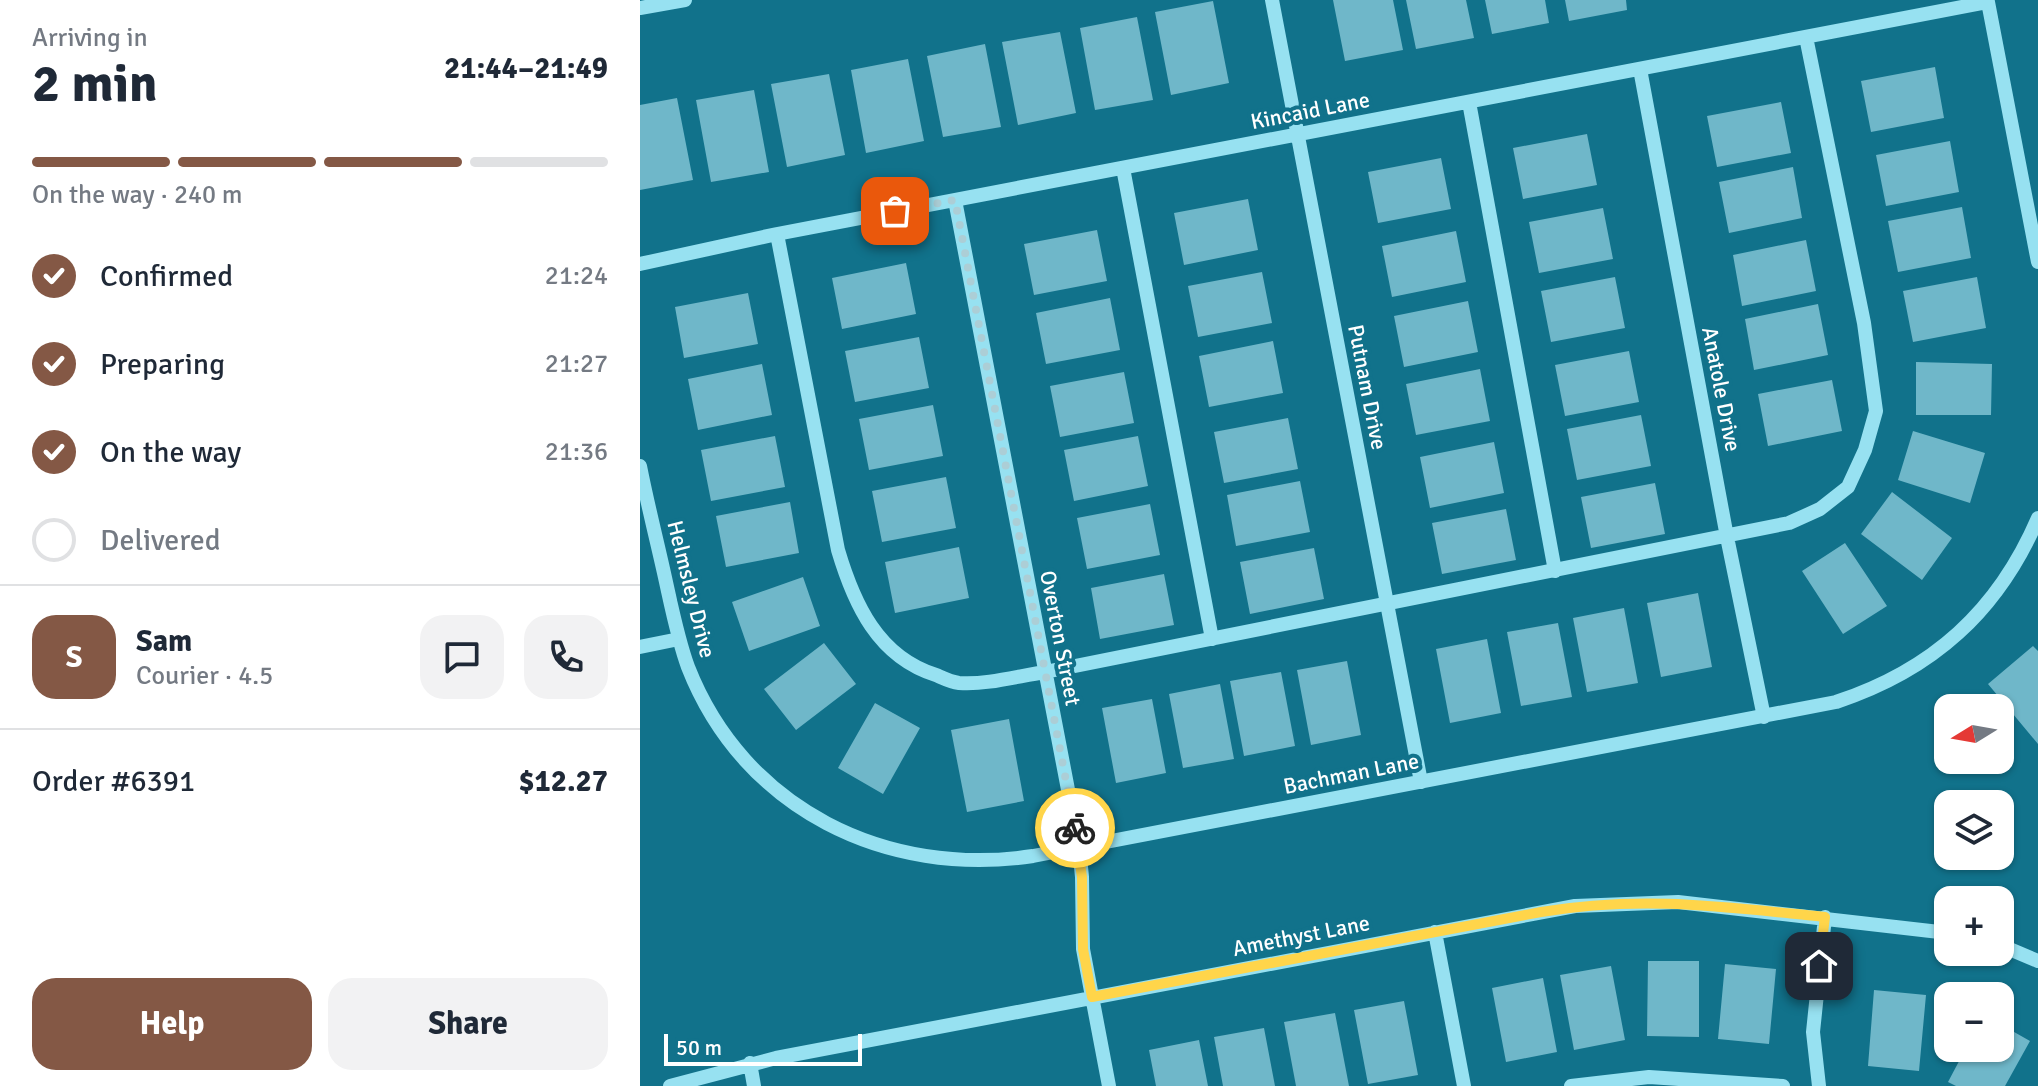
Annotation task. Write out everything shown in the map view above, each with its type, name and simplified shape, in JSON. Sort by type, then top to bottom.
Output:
[{"type":"street","points":[[640,8],[685,0]]},
{"type":"street","name":"Putnam Drive","points":[[1272,0],[1421,782]]},
{"type":"street","name":"Kincaid Lane","points":[[640,264],[777,234],[1988,2],[2038,262]]},
{"type":"street","points":[[777,234],[838,550],[849,587],[866,621],[890,650],[922,671],[958,683],[1045,672],[1789,523],[1820,509],[1848,487],[1865,450],[1876,411],[1864,323],[1806,37]]},
{"type":"street","name":"Anatole Drive","points":[[1640,69],[1727,537],[1764,717]]},
{"type":"street","points":[[1469,102],[1555,571]]},
{"type":"street","points":[[1123,168],[1212,639]]},
{"type":"street","name":"Overton Street","points":[[955,200],[1079,847],[1083,880],[1083,949],[1109,1086]]},
{"type":"street","name":"Helmsley Drive","points":[[640,468],[679,639],[689,668],[717,722],[755,770],[777,790]]},
{"type":"street","name":"Bachman Lane","points":[[777,790],[802,809],[855,838],[913,855],[958,861],[1003,861],[1836,702],[1900,675],[1935,653],[1978,614],[2013,569],[2038,518]]},
{"type":"street","points":[[640,647],[679,639]]},
{"type":"street","name":"Amethyst Lane","points":[[670,1086],[750,1063],[1575,906],[1632,902],[1689,903],[1934,931]]},
{"type":"street","points":[[1819,1086],[1813,1032],[1825,917]]},
{"type":"street","points":[[1435,932],[1464,1086]]},
{"type":"street","points":[[2014,951],[2038,961]]},
{"type":"street","points":[[750,1063],[754,1086]]},
{"type":"street","points":[[1571,1086],[1607,1080],[1783,1086]]},
{"type":"building","points":[[1333,0],[1393,0],[1403,50],[1345,61]]},
{"type":"building","points":[[1406,0],[1466,0],[1474,38],[1416,49]]},
{"type":"building","points":[[1485,0],[1545,0],[1549,23],[1492,34]]},
{"type":"building","points":[[1565,0],[1626,0],[1627,10],[1569,21]]},
{"type":"building","points":[[1213,1],[1229,83],[1171,95],[1155,12]]},
{"type":"building","points":[[1137,17],[1153,100],[1095,110],[1080,28]]},
{"type":"building","points":[[1060,32],[1076,113],[1018,125],[1002,42]]},
{"type":"building","points":[[985,44],[1001,127],[943,137],[927,56]]},
{"type":"building","points":[[908,59],[924,141],[866,153],[851,70]]},
{"type":"building","points":[[1935,67],[1944,118],[1871,132],[1861,81]]},
{"type":"building","points":[[829,74],[845,155],[787,167],[771,84]]},
{"type":"building","points":[[754,90],[769,172],[711,182],[696,100]]},
{"type":"building","points":[[677,98],[693,180],[640,190],[640,105]]},
{"type":"building","points":[[1781,102],[1791,153],[1717,167],[1707,116]]},
{"type":"building","points":[[1587,134],[1597,185],[1523,199],[1513,148]]},
{"type":"building","points":[[1950,141],[1959,192],[1886,206],[1876,155]]},
{"type":"building","points":[[1441,158],[1451,209],[1378,223],[1368,172]]},
{"type":"building","points":[[1793,167],[1802,218],[1729,233],[1719,182]]},
{"type":"building","points":[[1248,199],[1258,250],[1184,265],[1174,213]]},
{"type":"building","points":[[1962,207],[1971,258],[1898,272],[1888,221]]},
{"type":"building","points":[[1603,208],[1613,259],[1539,273],[1529,222]]},
{"type":"building","points":[[1097,230],[1107,281],[1034,295],[1024,244]]},
{"type":"building","points":[[1456,231],[1466,282],[1392,297],[1382,246]]},
{"type":"building","points":[[1806,240],[1816,291],[1742,306],[1733,255]]},
{"type":"building","points":[[906,263],[916,314],[842,329],[832,278]]},
{"type":"building","points":[[1262,272],[1272,323],[1198,337],[1188,286]]},
{"type":"building","points":[[1615,277],[1625,328],[1551,342],[1541,291]]},
{"type":"building","points":[[1977,277],[1986,328],[1913,342],[1903,291]]},
{"type":"building","points":[[748,293],[758,344],[684,358],[675,307]]},
{"type":"building","points":[[1110,298],[1120,350],[1046,364],[1036,313]]},
{"type":"building","points":[[1468,301],[1478,352],[1404,367],[1394,316]]},
{"type":"building","points":[[1818,304],[1828,355],[1754,370],[1745,319]]},
{"type":"building","points":[[919,337],[929,388],[855,402],[845,351]]},
{"type":"building","points":[[1273,341],[1283,393],[1209,407],[1199,356]]},
{"type":"building","points":[[1629,351],[1639,402],[1565,416],[1555,365]]},
{"type":"building","points":[[1916,362],[1992,364],[1991,415],[1916,415]]},
{"type":"building","points":[[762,364],[772,415],[698,430],[688,379]]},
{"type":"building","points":[[1480,369],[1490,421],[1416,435],[1406,384]]},
{"type":"building","points":[[1124,372],[1134,423],[1060,437],[1050,386]]},
{"type":"building","points":[[1832,380],[1842,431],[1768,446],[1758,394]]},
{"type":"building","points":[[933,405],[943,456],[869,470],[859,419]]},
{"type":"building","points":[[1641,415],[1651,466],[1577,480],[1567,429]]},
{"type":"building","points":[[1288,418],[1298,469],[1224,483],[1214,432]]},
{"type":"building","points":[[1913,431],[1985,453],[1970,503],[1898,480]]},
{"type":"building","points":[[775,436],[785,487],[711,501],[701,450]]},
{"type":"building","points":[[1138,436],[1148,486],[1074,501],[1064,450]]},
{"type":"building","points":[[1494,442],[1504,493],[1430,508],[1420,457]]},
{"type":"building","points":[[946,477],[956,528],[882,542],[872,491]]},
{"type":"building","points":[[1300,481],[1310,532],[1236,546],[1227,495]]},
{"type":"building","points":[[1655,483],[1665,534],[1591,548],[1581,497]]},
{"type":"building","points":[[1892,492],[1952,538],[1922,580],[1861,534]]},
{"type":"building","points":[[790,502],[799,553],[726,567],[716,516]]},
{"type":"building","points":[[1150,504],[1160,555],[1087,569],[1077,518]]},
{"type":"building","points":[[1506,509],[1516,560],[1442,574],[1432,523]]},
{"type":"building","points":[[1845,543],[1887,606],[1843,634],[1802,571]]},
{"type":"building","points":[[959,547],[969,598],[895,613],[885,562]]},
{"type":"building","points":[[1314,548],[1324,599],[1250,614],[1240,562]]},
{"type":"building","points":[[1164,574],[1174,625],[1100,639],[1091,588]]},
{"type":"building","points":[[803,577],[820,626],[749,651],[732,602]]},
{"type":"building","points":[[1698,593],[1712,667],[1661,677],[1647,603]]},
{"type":"building","points":[[1624,608],[1638,683],[1587,692],[1573,618]]},
{"type":"building","points":[[1558,623],[1572,697],[1521,706],[1507,632]]},
{"type":"building","points":[[1487,639],[1501,713],[1450,723],[1436,649]]},
{"type":"building","points":[[824,643],[856,684],[796,730],[764,689]]},
{"type":"building","points":[[2033,646],[2038,651],[2038,744],[2014,715],[2014,694],[1996,694],[1988,684]]},
{"type":"building","points":[[1347,661],[1361,735],[1311,745],[1297,670]]},
{"type":"building","points":[[1281,672],[1295,746],[1244,756],[1230,681]]},
{"type":"building","points":[[1220,684],[1234,759],[1183,768],[1169,694]]},
{"type":"building","points":[[1152,699],[1166,773],[1116,783],[1102,708]]},
{"type":"building","points":[[875,703],[920,728],[883,794],[838,768]]},
{"type":"building","points":[[1009,719],[1024,801],[967,812],[951,730]]},
{"type":"building","points":[[1648,961],[1699,961],[1699,1037],[1647,1036]]},
{"type":"building","points":[[1725,964],[1776,969],[1769,1044],[1718,1039]]},
{"type":"building","points":[[1611,966],[1625,1040],[1574,1050],[1560,975]]},
{"type":"building","points":[[1543,978],[1557,1052],[1506,1062],[1492,988]]},
{"type":"building","points":[[1874,990],[1926,995],[1919,1071],[1868,1066]]},
{"type":"building","points":[[1404,1001],[1418,1075],[1368,1084],[1354,1010]]},
{"type":"building","points":[[1335,1013],[1349,1086],[1296,1086],[1284,1022]]},
{"type":"building","points":[[1264,1028],[1275,1086],[1223,1086],[1214,1037]]},
{"type":"building","points":[[2014,1032],[2030,1041],[2005,1086],[1956,1086],[1948,1082],[1959,1062],[2014,1062]]},
{"type":"building","points":[[1199,1040],[1208,1086],[1156,1086],[1149,1050]]},
{"type":"way so far","points":[[895,211],[955,200],[1075,828]]},
{"type":"route","points":[[1075,828],[1083,889],[1083,949],[1092,997],[1541,912],[1609,903],[1678,902],[1825,917],[1819,966]]}]
